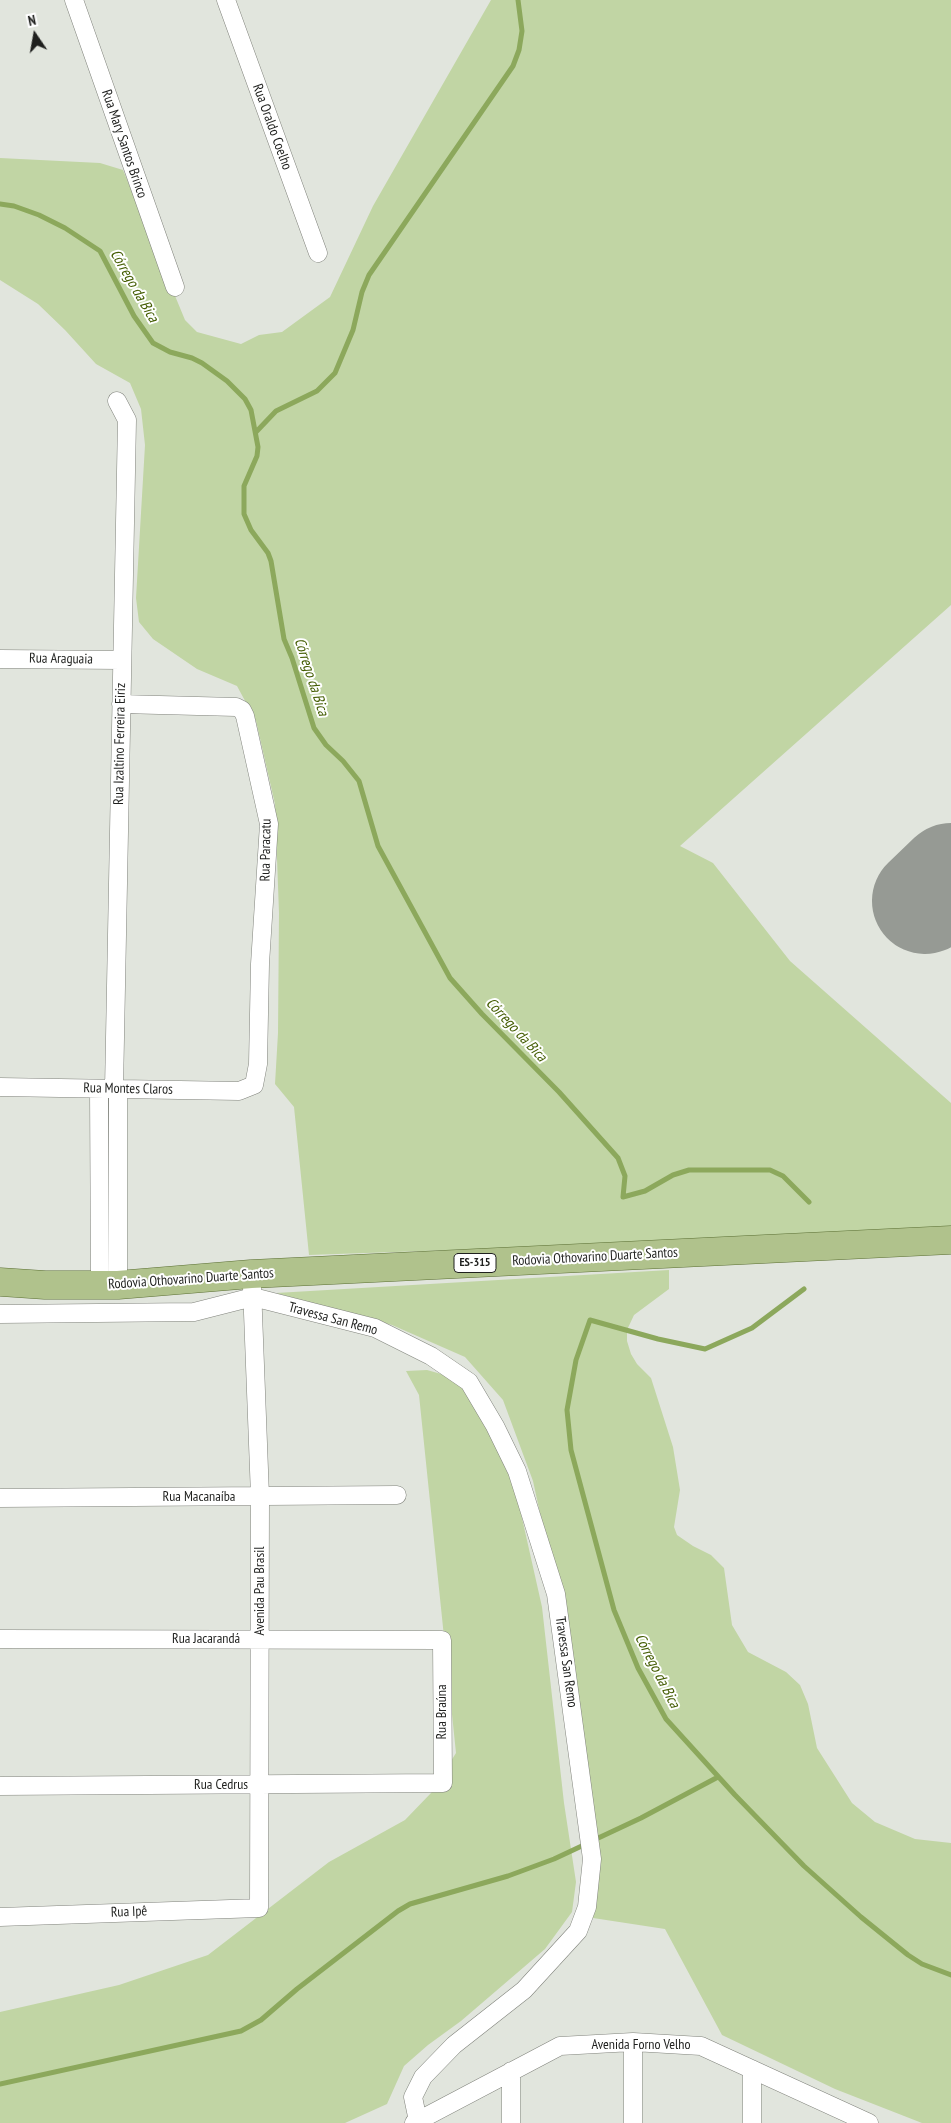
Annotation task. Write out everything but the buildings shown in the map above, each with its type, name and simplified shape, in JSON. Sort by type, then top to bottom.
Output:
[{"type":"main road","name":"Rodovia Othovarino Duarte Santos","points":[[0,1282],[45,1285],[252,1285],[951,1240]]},
{"type":"street","name":"Rua Mary Santos Brinco","points":[[74,0],[175,287]]},
{"type":"street","name":"Rua Oraldo Coelho","points":[[226,0],[318,253]]},
{"type":"street","name":"Rua Izaltino Ferreira Eiriz","points":[[109,1285],[110,1089],[127,420],[117,401]]},
{"type":"street","name":"Rua Araguaia","points":[[0,659],[122,660]]},
{"type":"street","name":"Rua Paracatu","points":[[121,704],[236,707],[242,710],[245,716],[269,824],[260,964],[258,1064],[254,1085]]},
{"type":"street","name":"Rua Montes Claros","points":[[0,1087],[239,1091],[254,1085]]},
{"type":"street","name":"Rodovia Othovarino Duarte Santos","points":[[0,1314],[194,1312],[252,1285]]},
{"type":"street","name":"Avenida Pau Brasil","points":[[252,1285],[260,1496],[259,1908]]},
{"type":"street","name":"Travessa San Remo","points":[[252,1285],[375,1328],[431,1356],[469,1382],[495,1426],[517,1471],[556,1594],[592,1859],[587,1907],[578,1932],[524,1990],[454,2045],[423,2076],[413,2097],[416,2122]]},
{"type":"street","name":"Rua Macanaíba","points":[[0,1498],[397,1495]]},
{"type":"street","name":"Rua Jacarandá","points":[[0,1639],[442,1640]]},
{"type":"street","name":"Rua Braúna","points":[[442,1640],[443,1783]]},
{"type":"street","name":"Rua Cedrus","points":[[0,1786],[443,1783]]},
{"type":"street","name":"Rua Ipê","points":[[0,1917],[259,1908]]},
{"type":"street","name":"Avenida Forno Velho","points":[[416,2122],[511,2070],[560,2046],[633,2042],[701,2046],[869,2123]]},
{"type":"street","points":[[633,2042],[633,2123]]},
{"type":"street","points":[[752,2069],[752,2123]]},
{"type":"street","points":[[511,2070],[511,2123]]},
{"type":"green space","points":[[491,0],[951,0],[951,605],[680,846],[713,863],[790,961],[951,1103],[951,1229],[787,1234],[623,1244],[309,1255],[294,1107],[275,1084],[278,1033],[279,913],[275,804],[256,721],[237,686],[197,669],[153,639],[139,622],[136,598],[145,445],[141,409],[130,383],[96,364],[38,304],[0,280],[0,158],[100,163],[123,170],[185,320],[197,332],[241,344],[259,335],[282,332],[330,297],[373,206]]},
{"type":"green space","points":[[669,1270],[669,1289],[634,1315],[627,1330],[627,1341],[631,1354],[637,1364],[651,1378],[673,1447],[680,1490],[674,1527],[677,1535],[711,1555],[724,1568],[732,1625],[748,1652],[786,1672],[800,1685],[808,1704],[817,1748],[852,1803],[875,1822],[915,1839],[951,1843],[951,2123],[922,2123],[835,2089],[722,2035],[665,1929],[593,1918],[596,1893],[546,1541],[533,1481],[503,1400],[465,1357],[392,1325],[276,1293]]},
{"type":"green space","points":[[427,1370],[455,1378],[485,1414],[513,1478],[542,1607],[564,1803],[576,1882],[572,1912],[545,1949],[461,2021],[428,2045],[404,2066],[387,2104],[345,2123],[0,2123],[0,2012],[119,1985],[208,1955],[329,1862],[405,1820],[431,1793],[456,1753],[419,1395],[406,1371]]},
{"type":"waterway","points":[[256,432],[276,411],[317,391],[335,373],[353,330],[362,292],[369,275],[513,66],[519,50],[522,31],[518,0]]},
{"type":"waterway","name":"Córrego da Bica","points":[[0,204],[14,206],[39,215],[65,228],[100,251],[134,316],[153,343],[170,352],[202,363],[227,381],[245,399],[251,410],[258,447],[257,456],[244,486],[244,514],[251,530],[268,553],[271,561],[284,639],[292,658],[314,728],[326,745],[343,761],[359,781],[378,846],[450,978],[482,1014],[559,1092],[618,1158],[625,1176],[623,1197],[645,1191],[673,1175],[689,1170],[770,1170],[783,1176],[809,1202]]},
{"type":"waterway","name":"Córrego da Bica","points":[[804,1289],[752,1328],[705,1349],[658,1339],[590,1320],[576,1360],[567,1410],[571,1450],[614,1610],[638,1668],[666,1719],[735,1795],[804,1866],[861,1917],[908,1955],[922,1964],[951,1975]]},
{"type":"waterway","points":[[594,1840],[641,1818],[718,1777]]},
{"type":"waterway","points":[[0,2084],[241,2031],[261,2020],[297,1989],[398,1911],[410,1904],[508,1876],[554,1859],[586,1844]]},
{"type":"runway","points":[[925,901],[951,876]]}]
